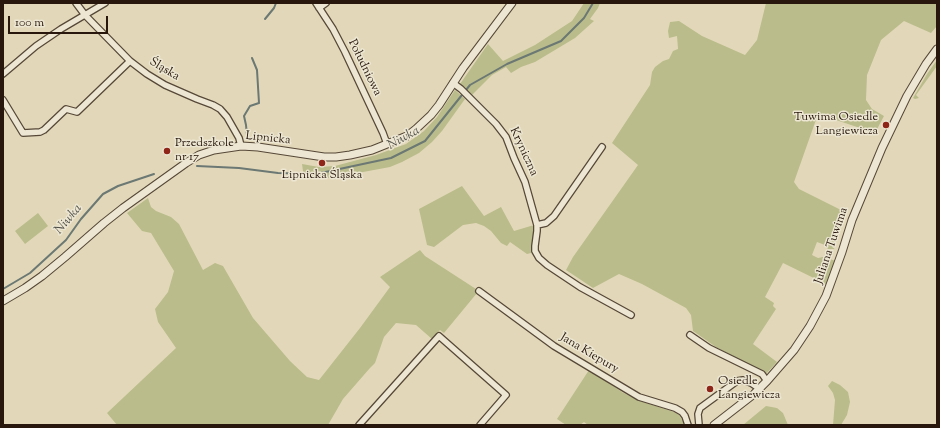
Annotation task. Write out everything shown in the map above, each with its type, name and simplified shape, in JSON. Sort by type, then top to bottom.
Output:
[{"type":"street","name":"Śląska","points":[[76,3],[85,15],[130,61],[146,74],[165,85],[220,109],[227,117],[240,138],[241,146]]},
{"type":"street","points":[[3,74],[36,46],[61,29],[105,3]]},
{"type":"street","points":[[318,6],[326,3]]},
{"type":"street","name":"Lipnicka","points":[[3,301],[42,276],[113,216],[186,163],[207,152],[241,146],[258,147],[324,157],[350,155],[387,144],[407,136],[424,123],[439,105],[474,53],[512,3]]},
{"type":"street","name":"Południowa","points":[[318,6],[333,29],[345,52],[387,144]]},
{"type":"street","name":"Juliana Tuwima","points":[[714,425],[768,382],[802,339],[826,296],[857,207],[882,148],[907,96],[926,64],[937,49]]},
{"type":"street","points":[[3,100],[24,134],[40,132],[66,109],[77,112],[130,61]]},
{"type":"street","name":"Kryniczna","points":[[453,83],[496,124],[506,137],[525,182],[537,225],[535,251],[543,262],[580,287],[631,315]]},
{"type":"street","points":[[537,225],[546,223],[554,216],[602,147]]},
{"type":"street","name":"Jana Kiepury","points":[[479,291],[554,346],[639,397],[675,408],[682,412],[688,425]]},
{"type":"street","points":[[690,335],[709,348],[762,374],[768,382]]},
{"type":"street","points":[[359,425],[439,336],[506,394],[480,425]]},
{"type":"street","points":[[699,425],[698,414],[700,408],[737,381],[743,380],[760,389]]},
{"type":"green space","points":[[584,3],[600,3],[590,19],[594,21],[575,38],[535,62],[521,67],[511,73],[506,67],[492,75],[472,95],[460,87],[460,84],[488,44],[503,61],[535,45],[572,21]]},
{"type":"green space","points":[[766,3],[937,3],[937,26],[931,33],[904,21],[881,40],[867,75],[866,100],[872,109],[884,116],[875,133],[818,114],[794,182],[799,189],[845,212],[834,249],[828,249],[825,245],[817,242],[812,255],[818,258],[823,257],[836,261],[826,285],[783,263],[765,297],[774,303],[773,306],[776,309],[753,344],[777,362],[766,374],[716,347],[693,331],[691,315],[686,308],[642,284],[619,274],[593,288],[566,270],[573,257],[638,165],[612,143],[650,85],[652,72],[655,67],[663,61],[669,59],[673,51],[678,49],[677,36],[669,38],[668,31],[670,22],[679,21],[702,36],[745,55],[757,40]]},
{"type":"green space","points":[[937,60],[937,66],[916,95],[919,98],[913,98],[927,74]]},
{"type":"green space","points":[[455,90],[465,99],[442,131],[419,153],[390,167],[321,179],[304,178],[302,164],[319,167],[335,166],[376,155],[406,144],[424,131],[437,117]]},
{"type":"green space","points":[[462,186],[484,216],[501,207],[514,231],[534,225],[535,231],[531,253],[527,254],[510,242],[507,246],[501,243],[491,231],[476,223],[463,225],[434,247],[427,245],[419,209]]},
{"type":"green space","points":[[148,198],[151,207],[156,211],[171,217],[179,224],[203,270],[215,263],[223,266],[253,318],[290,361],[307,377],[319,380],[390,287],[380,277],[420,250],[425,256],[476,289],[475,292],[477,293],[444,333],[440,330],[432,339],[416,325],[396,323],[384,337],[375,363],[343,399],[328,425],[117,425],[107,413],[176,348],[158,322],[155,309],[168,292],[174,271],[151,233],[142,231],[127,213]]},
{"type":"green space","points":[[38,213],[48,226],[25,244],[15,231]]},
{"type":"green space","points":[[589,370],[637,400],[674,412],[679,415],[684,425],[588,425],[584,422],[580,425],[566,425],[557,419]]},
{"type":"green space","points":[[832,381],[840,385],[848,392],[850,402],[847,415],[841,425],[833,425],[835,400],[833,393],[828,386]]},
{"type":"green space","points":[[766,406],[777,408],[783,413],[788,425],[743,425]]},
{"type":"waterway","points":[[265,19],[276,3]]},
{"type":"waterway","name":"Niwka","points":[[197,166],[239,168],[278,173],[316,174],[391,158],[425,141],[470,85],[507,64],[561,41],[584,18],[593,3]]},
{"type":"waterway","points":[[247,136],[244,116],[250,106],[259,103],[257,70],[252,58]]},
{"type":"waterway","name":"Niwka","points":[[3,289],[30,273],[66,240],[81,219],[103,194],[118,186],[154,174]]},
{"type":"place","name":"Tuwima Osiedle Langiewicza","points":[[886,125]]},
{"type":"place","name":"Przedszkole nr 17","points":[[167,151]]},
{"type":"place","name":"Lipnicka Śląska","points":[[322,163]]},
{"type":"place","name":"Osiedle Langiewicza","points":[[710,389]]}]
